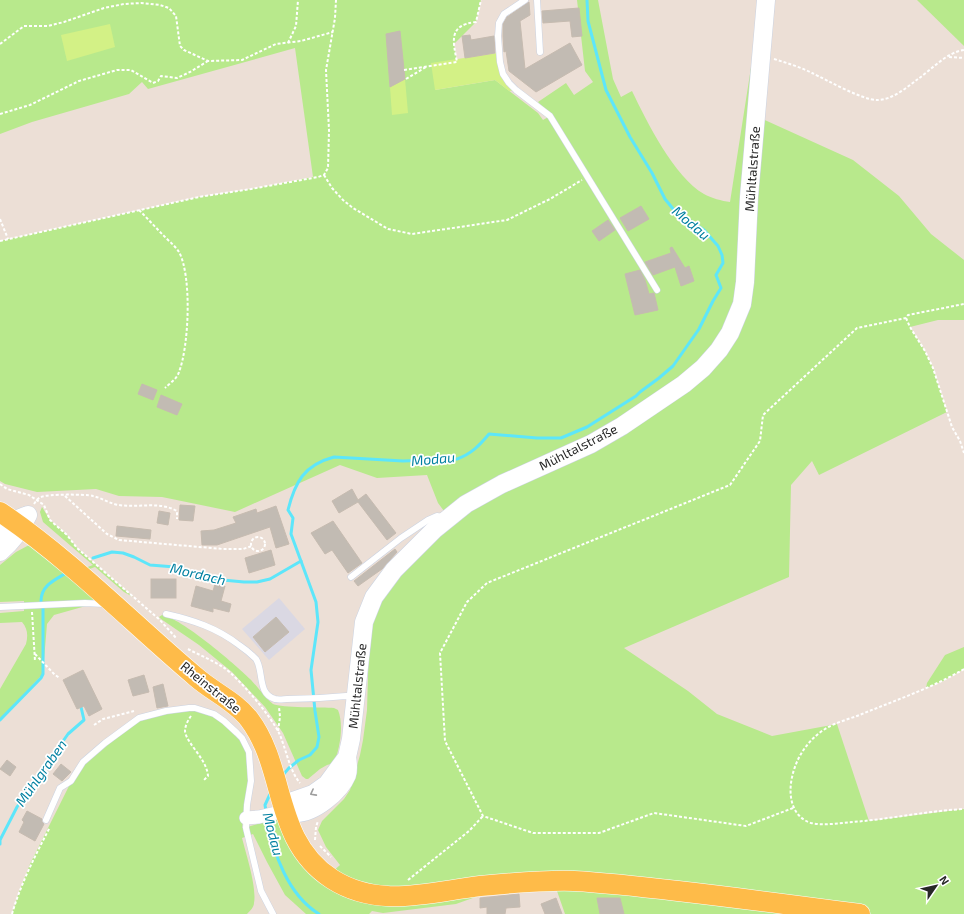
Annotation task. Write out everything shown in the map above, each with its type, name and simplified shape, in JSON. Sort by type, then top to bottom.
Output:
[{"type":"main road","points":[[0,498],[17,518],[108,596]]},
{"type":"main road","name":"Rheinstraße","points":[[108,596],[162,621],[196,664],[242,698],[249,705],[270,732],[286,789]]},
{"type":"main road","name":"Rheinstraße","points":[[108,596],[197,678],[242,712],[249,720],[262,741],[286,789]]},
{"type":"main road","points":[[286,789],[291,828],[304,851],[316,866],[325,874],[358,891],[382,896],[398,890],[407,896],[501,884],[572,881],[626,885],[753,899],[860,914]]},
{"type":"street","name":"Mühltalstraße","points":[[286,789],[319,806],[336,791],[347,775],[347,757],[351,739],[351,698],[364,622],[374,597],[394,570],[435,529],[466,504],[502,484],[591,444],[622,426],[684,384],[703,368],[720,350],[730,333],[742,304],[745,282],[750,182],[766,0]]},
{"type":"street","points":[[0,552],[13,540],[17,518]]},
{"type":"street","points":[[253,818],[286,789]]},
{"type":"lane","points":[[525,0],[504,14],[499,23],[498,36],[500,64],[503,74],[516,90],[550,116],[657,290]]},
{"type":"lane","points":[[537,0],[540,52]]},
{"type":"lane","points":[[351,577],[401,538],[428,520],[437,516],[449,517]]},
{"type":"lane","points":[[0,607],[85,603],[108,596]]},
{"type":"lane","points":[[162,621],[204,624],[241,646],[256,660],[264,690],[270,696],[278,699],[351,698]]},
{"type":"lane","points":[[49,821],[60,788],[71,781],[83,762],[105,743],[141,716],[177,709],[195,708],[214,714],[234,729],[242,738],[249,752],[251,765],[253,818],[246,828],[261,891],[273,914]]},
{"type":"path","points":[[288,43],[296,26],[298,0]]},
{"type":"path","points":[[0,241],[199,197],[324,175],[328,168],[329,130],[326,70],[333,32],[336,0]]},
{"type":"path","points":[[404,70],[457,62],[453,38],[454,33],[465,23],[476,22],[481,0]]},
{"type":"path","points":[[0,44],[24,26],[48,26],[104,8],[124,4],[149,3],[169,8],[175,13],[180,46],[184,50],[208,61],[242,60],[276,44],[301,41],[333,32]]},
{"type":"path","points":[[762,54],[810,72],[862,96],[878,100],[888,98],[900,92],[948,57],[964,50]]},
{"type":"path","points":[[948,57],[964,58]]},
{"type":"path","points":[[0,114],[30,105],[79,81],[117,70],[131,70],[153,83],[163,76],[177,78],[208,61]]},
{"type":"path","points":[[406,79],[427,67]]},
{"type":"path","points":[[324,175],[332,188],[353,208],[388,229],[412,234],[507,220],[582,180],[582,170]]},
{"type":"path","points":[[139,210],[178,250],[185,271],[187,332],[183,358],[179,373],[165,388]]},
{"type":"path","points":[[0,219],[8,239]]},
{"type":"path","points":[[793,808],[746,826],[654,813],[599,833],[534,833],[482,816],[445,741],[440,653],[467,602],[487,583],[730,485],[760,441],[763,415],[857,328],[964,304]]},
{"type":"path","points":[[906,318],[933,368],[952,427],[960,441],[964,453]]},
{"type":"path","points":[[0,484],[7,489],[29,494],[17,518]]},
{"type":"path","points":[[17,518],[43,496],[94,496],[112,504],[124,506],[165,506],[177,511],[177,519]]},
{"type":"path","points":[[65,496],[107,534],[119,540],[222,549],[243,549],[252,546]]},
{"type":"path","points":[[17,518],[44,505],[50,520],[67,534],[77,548],[110,575],[160,620],[179,641]]},
{"type":"path","points":[[257,537],[261,537],[264,540],[265,544],[262,550],[254,549],[252,546],[252,542],[257,537]]},
{"type":"path","points":[[32,605],[35,661]]},
{"type":"path","points":[[183,646],[224,667],[263,709],[278,732]]},
{"type":"path","points":[[35,653],[42,662],[60,678]]},
{"type":"path","points":[[964,669],[943,681],[832,725],[821,732],[801,753],[794,766],[790,794],[793,808],[801,817],[809,822],[818,824],[869,821],[964,809]]},
{"type":"path","points":[[278,699],[280,717],[278,732],[286,789]]},
{"type":"path","points":[[195,708],[185,730],[186,735],[207,769],[208,776],[204,780]]},
{"type":"path","points":[[94,725],[104,719],[133,711],[137,712],[141,716]]},
{"type":"path","points":[[398,890],[469,831],[482,816]]},
{"type":"path","points":[[12,914],[30,864],[49,821]]},
{"type":"path","points":[[315,841],[334,861]]},
{"type":"shaded area","points":[[279,598],[305,629],[269,660],[242,629]]},
{"type":"green space","points":[[0,0],[481,0],[476,22],[454,44],[457,62],[435,90],[495,80],[538,113],[543,120],[550,116],[538,102],[566,83],[574,95],[593,82],[585,71],[577,0],[598,0],[613,79],[621,97],[632,91],[662,148],[682,175],[704,194],[730,202],[752,61],[756,116],[853,160],[899,196],[931,234],[964,260],[964,320],[938,320],[910,327],[925,351],[933,368],[947,412],[819,475],[812,461],[791,485],[789,577],[624,648],[688,691],[717,714],[772,736],[837,724],[869,821],[964,809],[964,914],[565,914],[557,891],[484,894],[456,904],[383,913],[372,911],[369,914],[306,914],[285,895],[253,834],[242,838],[251,870],[255,896],[252,909],[247,914],[12,914],[30,864],[77,770],[135,721],[189,708],[214,714],[242,738],[251,765],[242,828],[278,820],[322,881],[340,865],[326,847],[318,830],[322,821],[344,799],[350,790],[360,755],[367,710],[369,642],[372,616],[387,589],[453,523],[438,503],[427,475],[377,478],[340,465],[235,512],[162,497],[119,496],[96,489],[37,492],[5,484],[0,481],[0,241],[199,197],[313,177],[295,48],[148,89],[142,82],[129,94],[32,122],[0,134]]},
{"type":"green space","points":[[917,0],[964,0],[964,46]]},
{"type":"green space","points":[[110,24],[115,47],[67,61],[61,35]]},
{"type":"green space","points":[[497,53],[500,64],[516,90],[509,91],[495,80],[435,90],[431,63]]},
{"type":"green space","points":[[405,79],[408,113],[392,115],[390,87]]},
{"type":"green space","points":[[42,507],[50,520],[67,535],[77,548],[133,597],[124,592],[95,567],[76,574],[100,602],[54,615],[47,624],[42,675],[0,719],[0,689],[26,644],[27,635],[22,622],[0,623],[0,613],[24,611],[24,601],[0,602],[0,565],[16,552],[31,544],[74,572],[93,565],[43,522],[40,512]]},
{"type":"green space","points":[[162,615],[182,624],[221,653],[250,679],[273,704],[293,707],[334,708],[338,710],[341,729],[338,750],[334,763],[320,769],[308,779],[302,776],[283,733],[265,707],[232,672],[199,645],[161,619],[159,617]]},
{"type":"green space","points":[[964,647],[964,669],[943,681],[926,688],[927,683],[945,655]]},
{"type":"building","points":[[529,2],[530,15],[520,21],[525,69],[570,43],[582,65],[536,92],[509,71],[506,51],[504,52],[503,24],[507,17]]},
{"type":"building","points":[[579,8],[582,36],[572,37],[570,21],[543,23],[542,11]]},
{"type":"building","points":[[400,31],[405,79],[390,87],[386,34]]},
{"type":"building","points":[[470,35],[471,40],[494,36],[495,53],[465,58],[462,36]]},
{"type":"building","points":[[641,206],[649,219],[628,231],[620,218]]},
{"type":"building","points":[[608,220],[615,230],[599,241],[592,231]]},
{"type":"building","points":[[672,247],[685,268],[689,266],[694,281],[681,286],[675,267],[653,275],[645,262],[671,253],[670,248]]},
{"type":"building","points":[[640,270],[649,294],[654,293],[658,310],[635,315],[625,274]]},
{"type":"building","points":[[142,384],[157,390],[153,400],[138,394]]},
{"type":"building","points":[[161,395],[182,404],[177,415],[157,407]]},
{"type":"building","points":[[352,489],[358,500],[366,494],[396,533],[387,540],[358,502],[339,513],[332,501]]},
{"type":"building","points":[[180,505],[195,506],[193,521],[179,520]]},
{"type":"building","points":[[276,506],[289,544],[276,548],[270,527],[217,545],[202,545],[201,531],[214,530],[236,523],[233,517],[256,509],[257,513]]},
{"type":"building","points":[[159,511],[170,513],[168,525],[157,523]]},
{"type":"building","points":[[333,521],[362,563],[348,573],[332,550],[325,554],[311,533]]},
{"type":"building","points":[[117,526],[151,530],[150,539],[116,536]]},
{"type":"building","points":[[395,549],[397,552],[382,569],[358,586],[354,581]]},
{"type":"building","points":[[271,550],[275,565],[249,573],[245,558]]},
{"type":"building","points":[[151,579],[176,579],[176,598],[151,598]]},
{"type":"building","points":[[215,584],[225,586],[221,601],[231,604],[229,612],[213,608],[213,612],[191,606],[196,586],[213,591]]},
{"type":"building","points":[[276,617],[289,632],[265,652],[253,637]]},
{"type":"building","points":[[83,670],[102,709],[89,716],[84,706],[77,709],[63,680]]},
{"type":"building","points":[[144,675],[149,692],[133,696],[128,680]]},
{"type":"building","points":[[163,684],[168,706],[157,708],[153,687]]},
{"type":"building","points":[[7,760],[16,767],[10,776],[0,769]]},
{"type":"building","points":[[61,764],[71,772],[62,781],[53,774]]},
{"type":"building","points":[[27,811],[42,819],[44,824],[35,841],[19,832],[24,822],[22,820]]},
{"type":"building","points":[[519,894],[520,907],[506,908],[505,914],[487,914],[487,907],[480,908],[480,898]]},
{"type":"building","points":[[556,898],[562,914],[545,914],[541,904]]},
{"type":"building","points":[[597,898],[620,898],[624,914],[600,914]]},
{"type":"waterway","name":"Modau","points":[[282,776],[299,760],[310,755],[317,747],[319,737],[311,670],[318,622],[316,602],[291,534],[293,518],[288,510],[294,491],[302,476],[315,465],[334,457],[403,461],[457,459],[474,449],[489,434],[537,438],[561,438],[587,427],[636,396],[673,366],[699,329],[721,288],[716,275],[723,263],[722,255],[718,246],[704,230],[674,210],[665,199],[652,173],[630,137],[606,90],[588,21],[587,0]]},
{"type":"waterway","name":"Mordach","points":[[93,558],[112,552],[123,553],[150,565],[175,567],[212,579],[244,582],[257,582],[270,579],[301,561]]},
{"type":"waterway","name":"Mordach","points":[[41,601],[43,591],[46,587],[54,580],[68,572]]},
{"type":"waterway","points":[[0,720],[41,678],[43,674],[43,608]]},
{"type":"waterway","name":"Mühlgraben","points":[[0,844],[0,840],[17,807],[68,734],[84,720],[81,707]]},
{"type":"waterway","name":"Modau","points":[[266,811],[265,805],[271,792]]},
{"type":"waterway","name":"Modau","points":[[267,818],[273,845],[278,859],[291,885],[308,906],[319,914]]}]
